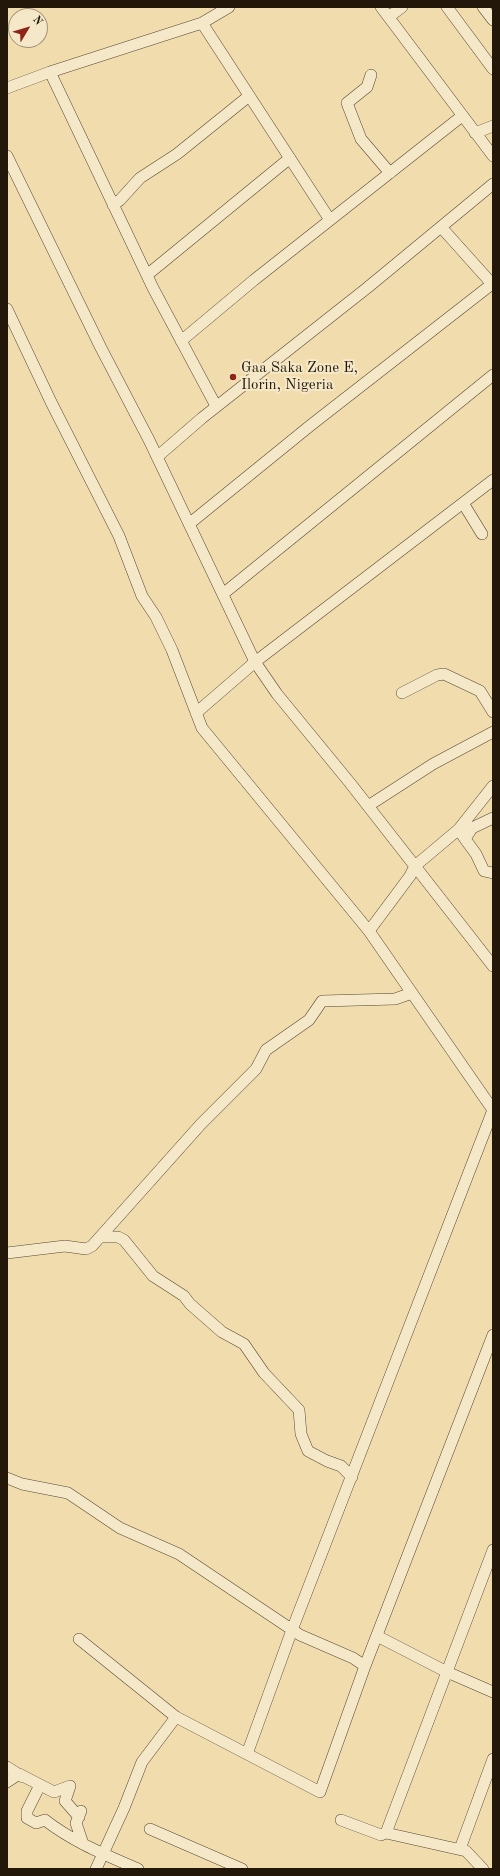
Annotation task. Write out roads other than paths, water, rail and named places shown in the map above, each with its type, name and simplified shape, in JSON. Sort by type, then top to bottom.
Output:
[{"type":"street","points":[[7,88],[50,72],[202,23],[229,7]]},
{"type":"street","points":[[381,7],[390,16],[492,155]]},
{"type":"street","points":[[390,16],[402,7]]},
{"type":"street","points":[[447,7],[493,69]]},
{"type":"street","points":[[483,7],[493,20]]},
{"type":"street","points":[[202,23],[330,220]]},
{"type":"street","points":[[50,72],[147,275],[216,406]]},
{"type":"street","points":[[371,75],[367,87],[347,103],[361,140],[390,172]]},
{"type":"street","points":[[113,205],[120,200],[140,178],[177,154],[249,96]]},
{"type":"street","points":[[181,341],[330,220],[462,116]]},
{"type":"street","points":[[475,133],[493,126]]},
{"type":"street","points":[[7,156],[101,348],[157,457],[255,662],[277,694],[368,806],[493,966]]},
{"type":"street","points":[[147,275],[290,158]]},
{"type":"street","points":[[157,457],[216,406],[493,184]]},
{"type":"street","points":[[189,524],[311,425],[493,284],[441,227]]},
{"type":"street","points":[[7,309],[51,402],[119,536],[142,596],[156,617],[172,650],[202,728],[370,931],[493,1110],[292,1630],[247,1754]]},
{"type":"street","points":[[223,594],[493,375]]},
{"type":"street","points":[[196,712],[255,662],[493,480]]},
{"type":"street","points":[[463,503],[482,534]]},
{"type":"street","points":[[402,693],[437,675],[444,674],[480,691],[493,712]]},
{"type":"street","points":[[368,806],[433,764],[493,732]]},
{"type":"street","points":[[462,834],[493,786]]},
{"type":"street","points":[[370,931],[410,876],[415,866],[462,834],[493,818]]},
{"type":"street","points":[[462,834],[476,854],[484,871],[493,873]]},
{"type":"street","points":[[7,1253],[65,1246],[86,1249],[92,1246],[201,1124],[256,1069],[266,1050],[310,1020],[322,1001],[395,999],[412,993]]},
{"type":"street","points":[[100,1237],[118,1237],[124,1240],[153,1276],[184,1296],[190,1304],[222,1332],[244,1344],[264,1373],[299,1410],[301,1434],[308,1451],[327,1461],[341,1466],[352,1477]]},
{"type":"street","points":[[79,1639],[176,1717],[320,1792],[365,1666],[493,1335]]},
{"type":"street","points":[[7,1478],[22,1484],[68,1493],[120,1528],[179,1554],[292,1630],[365,1666]]},
{"type":"street","points":[[386,1833],[493,1550]]},
{"type":"street","points":[[377,1636],[447,1672],[493,1692]]},
{"type":"street","points":[[96,1869],[124,1808],[142,1762],[176,1717]]},
{"type":"street","points":[[460,1849],[493,1758]]},
{"type":"street","points":[[7,1767],[54,1792],[70,1786],[65,1801],[80,1814],[76,1823],[83,1844]]},
{"type":"street","points":[[7,1782],[19,1774]]},
{"type":"street","points":[[42,1785],[27,1811],[27,1818],[36,1823],[45,1820],[59,1831],[83,1844],[102,1854],[138,1869]]},
{"type":"street","points":[[341,1820],[381,1835],[386,1833],[466,1851],[483,1869]]},
{"type":"street","points":[[150,1829],[242,1869]]},
{"type":"place","name":"Gaa Saka Zone E, Ilorin, Nigeria","points":[[233,377]]}]
